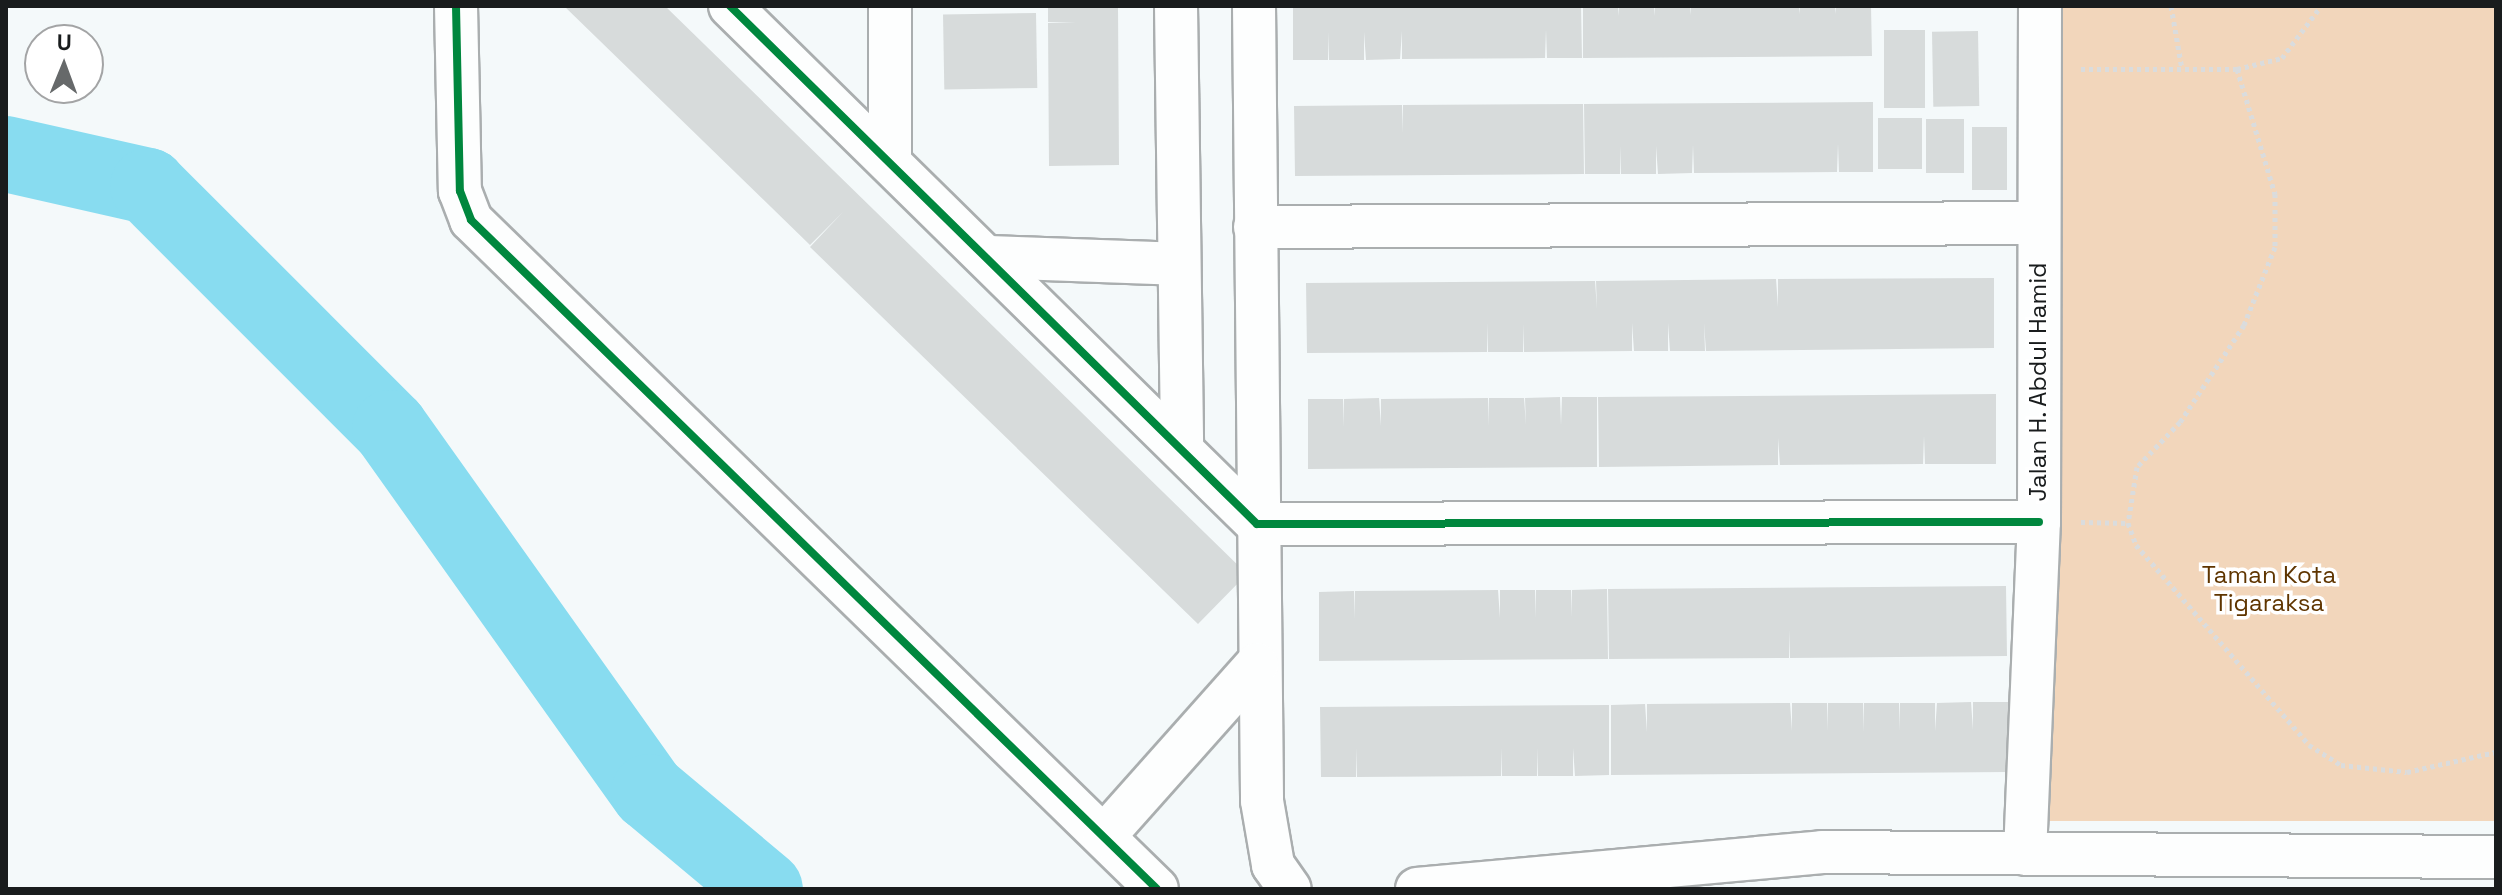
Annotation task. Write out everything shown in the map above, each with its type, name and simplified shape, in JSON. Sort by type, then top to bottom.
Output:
[{"type":"street","points":[[456,6],[460,191],[471,220],[1157,889]]},
{"type":"street","points":[[730,6],[890,159],[1257,524],[2039,522]]},
{"type":"street","points":[[890,6],[890,159]]},
{"type":"street","points":[[1176,6],[1176,264],[1182,449]]},
{"type":"street","points":[[1254,6],[1257,664],[1266,833],[1273,865],[1290,889]]},
{"type":"street","name":"Jalan H. Abdul Hamid","points":[[2025,854],[2039,522],[2037,223],[2040,6]]},
{"type":"street","points":[[1255,227],[2037,223]]},
{"type":"street","points":[[989,257],[1176,264]]},
{"type":"street","points":[[1104,836],[1257,664]]},
{"type":"street","points":[[1417,889],[1672,876],[1822,852],[2496,857]]},
{"type":"street","points":[[2429,857],[2455,889]]},
{"type":"path","points":[[2171,6],[2182,69]]},
{"type":"path","points":[[2040,68],[2237,69],[2282,58],[2321,6]]},
{"type":"path","points":[[2237,69],[2275,194],[2275,247],[2244,325],[2180,422],[2137,467],[2128,523],[2136,545],[2309,745],[2341,765],[2407,772],[2496,752]]},
{"type":"green space","name":"Taman Kota Tigaraksa","points":[[2043,6],[2496,6],[2496,821],[2043,821]]},
{"type":"building","points":[[564,6],[665,6],[1247,574],[1198,624],[810,247],[843,212],[810,245]]},
{"type":"building","points":[[1048,6],[1118,6],[1119,165],[1049,166],[1048,23],[1076,23],[1048,22]]},
{"type":"building","points":[[1293,6],[1581,6],[1582,58],[1547,58],[1546,30],[1545,58],[1402,59],[1402,31],[1400,59],[1366,60],[1364,32],[1364,60],[1329,60],[1328,32],[1328,60],[1293,60]]},
{"type":"building","points":[[1583,6],[1618,6],[1618,16],[1619,6],[1654,6],[1654,16],[1655,6],[1690,6],[1690,15],[1691,6],[1799,6],[1799,14],[1800,6],[1835,6],[1835,14],[1836,6],[1871,6],[1872,56],[1583,58]]},
{"type":"building","points":[[1036,13],[1037,88],[944,90],[943,15]]},
{"type":"building","points":[[1884,30],[1925,30],[1925,108],[1884,108]]},
{"type":"building","points":[[1978,31],[1979,106],[1933,107],[1932,32]]},
{"type":"building","points":[[1873,102],[1873,172],[1839,172],[1838,144],[1837,172],[1694,173],[1693,145],[1692,173],[1658,174],[1656,146],[1656,174],[1621,174],[1620,146],[1620,174],[1585,174],[1584,104]]},
{"type":"building","points":[[1583,104],[1584,174],[1295,176],[1294,106],[1402,105],[1403,133],[1403,105]]},
{"type":"building","points":[[1878,118],[1922,118],[1922,169],[1878,169]]},
{"type":"building","points":[[1926,119],[1964,119],[1964,173],[1926,173]]},
{"type":"building","points":[[1972,127],[2007,127],[2007,190],[1972,190]]},
{"type":"building","points":[[1994,278],[1994,348],[1706,351],[1704,323],[1705,351],[1670,351],[1668,323],[1668,351],[1634,351],[1632,323],[1632,351],[1524,352],[1524,324],[1523,352],[1488,352],[1487,323],[1487,352],[1307,353],[1306,283],[1595,281],[1597,309],[1596,281],[1776,279],[1778,307],[1778,279]]},
{"type":"building","points":[[1996,394],[1996,464],[1925,464],[1924,436],[1923,464],[1780,465],[1778,438],[1778,465],[1599,467],[1598,397]]},
{"type":"building","points":[[1560,397],[1561,425],[1562,397],[1597,397],[1597,467],[1308,469],[1308,399],[1343,399],[1343,427],[1344,399],[1379,398],[1381,426],[1381,399],[1488,398],[1488,426],[1489,398],[1524,398],[1526,425],[1525,398]]},
{"type":"building","points":[[2006,586],[2007,656],[1790,658],[1790,630],[1789,658],[1609,659],[1608,589]]},
{"type":"building","points":[[1607,589],[1608,659],[1319,661],[1319,592],[1354,591],[1355,619],[1355,591],[1498,590],[1500,618],[1500,590],[1535,590],[1536,618],[1536,590],[1571,590],[1572,617],[1572,590]]},
{"type":"building","points":[[1971,702],[1973,730],[1973,702],[2008,702],[2008,772],[1611,775],[1611,705],[1645,704],[1647,732],[1647,704],[1790,703],[1792,731],[1792,703],[1827,703],[1828,731],[1828,703],[1863,703],[1864,732],[1864,703],[1899,703],[1899,731],[1900,703],[1935,703],[1935,731],[1937,703]]},
{"type":"building","points":[[1609,705],[1609,775],[1575,776],[1573,748],[1573,776],[1538,776],[1537,748],[1537,776],[1502,776],[1502,748],[1501,776],[1357,777],[1356,748],[1356,777],[1321,777],[1320,707]]},
{"type":"waterway","points":[[6,154],[148,186],[390,428],[649,792],[765,889]]},
{"type":"cycle path","points":[[456,6],[460,191],[471,220],[1157,889]]},
{"type":"cycle path","points":[[730,6],[1257,524],[2039,522]]}]
